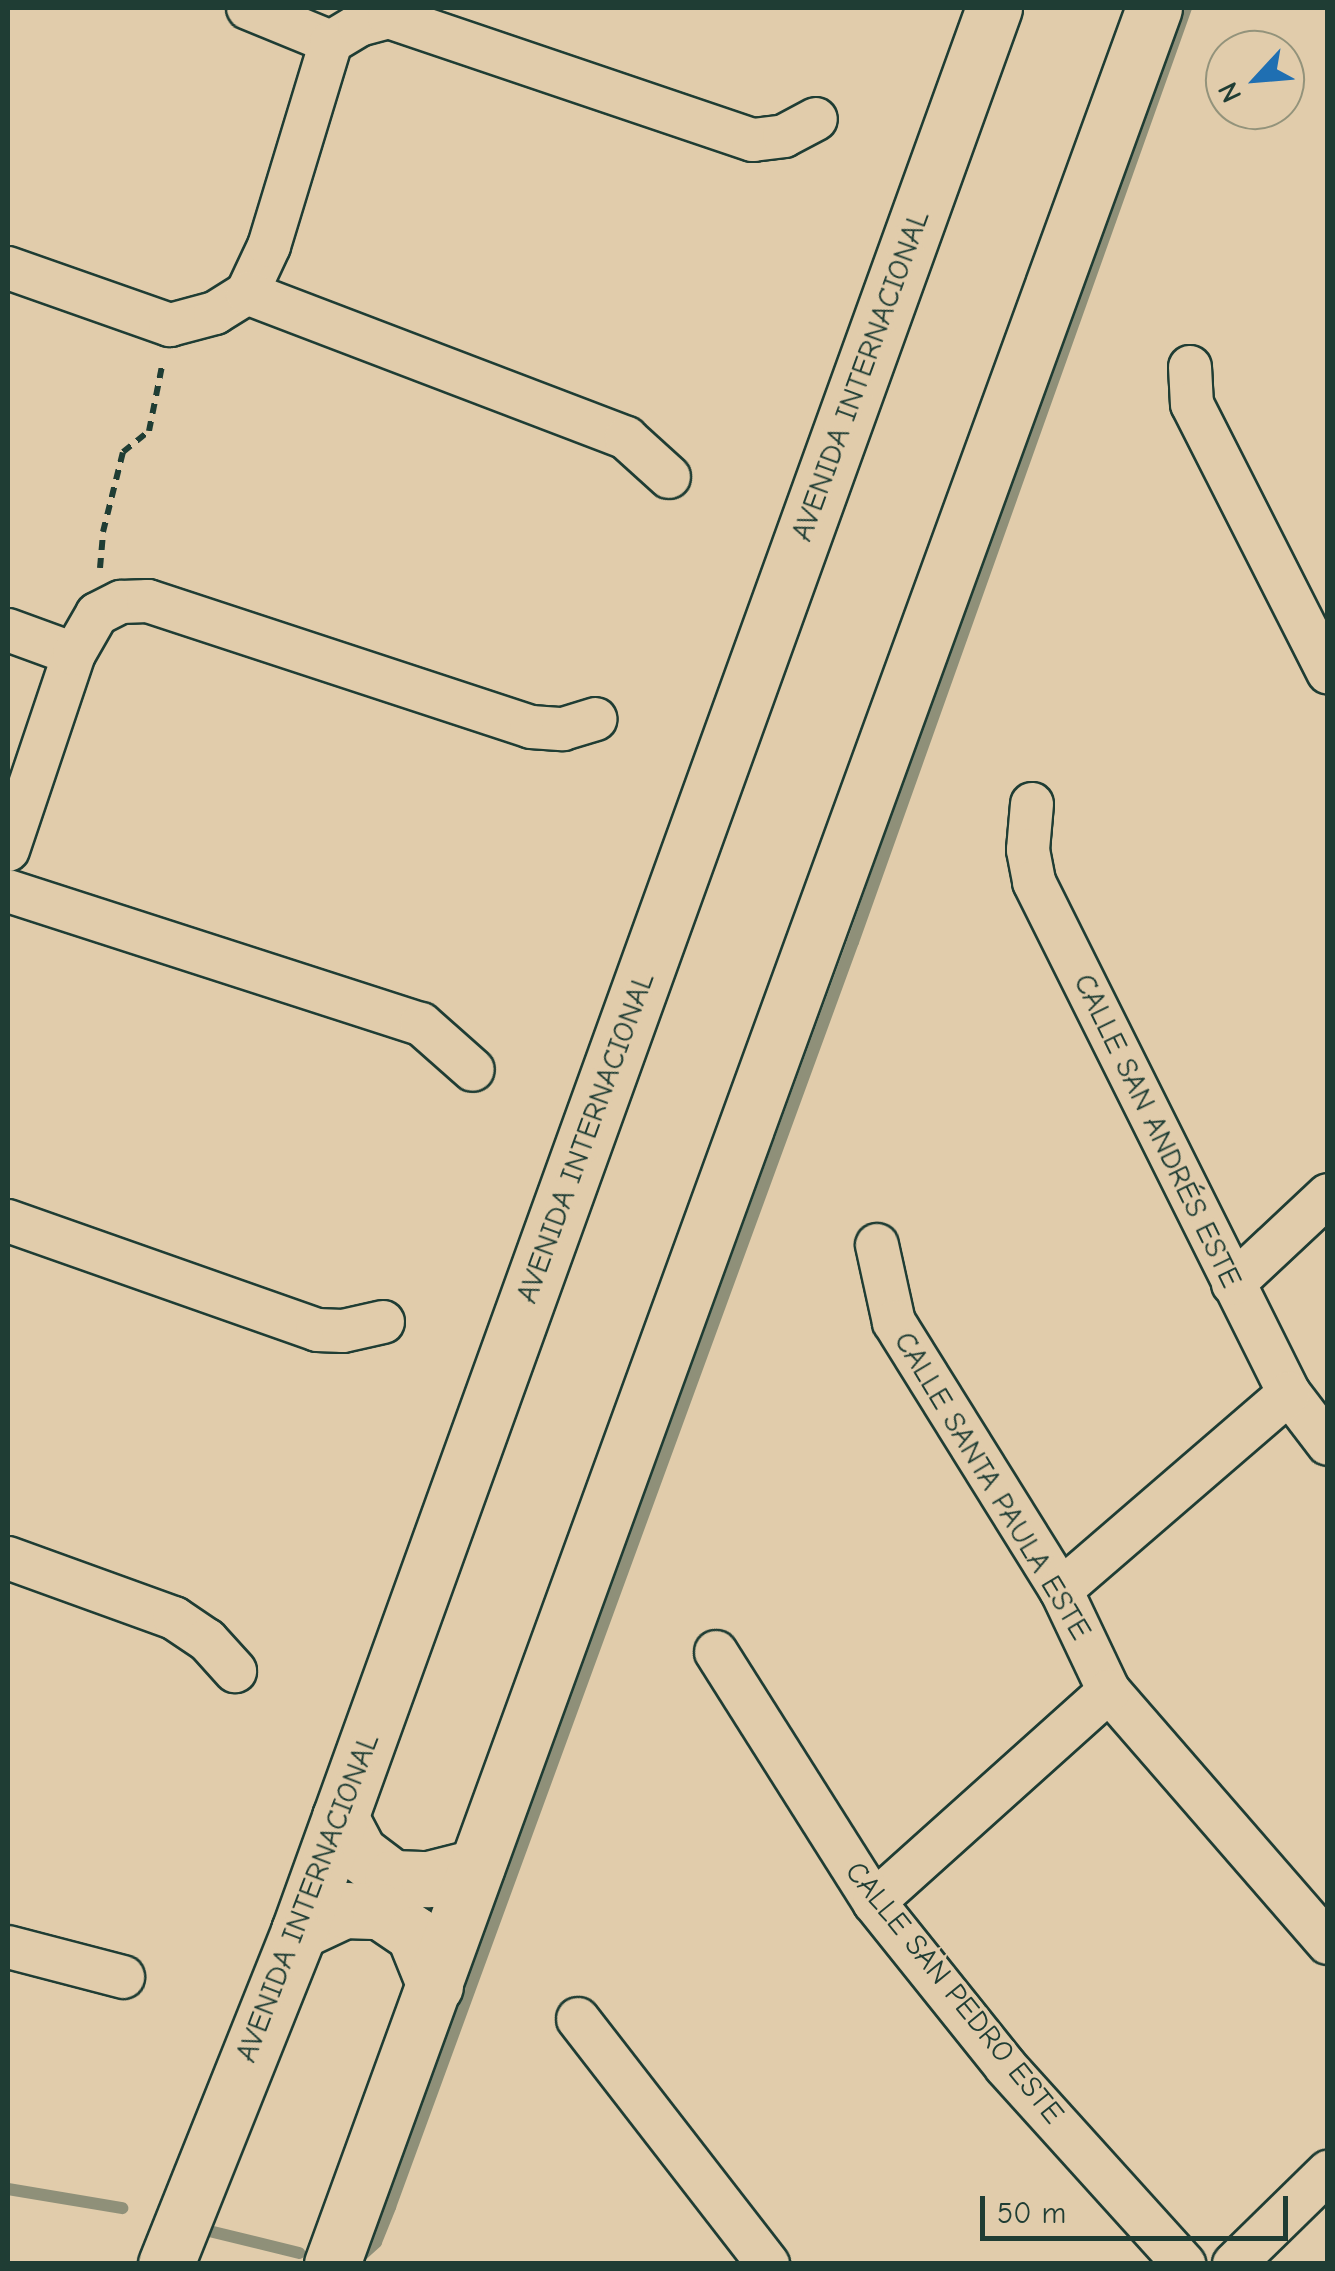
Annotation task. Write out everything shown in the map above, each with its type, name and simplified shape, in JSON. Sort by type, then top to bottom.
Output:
[{"type":"main road","name":"AVENIDA INTERNACIONAL","points":[[166,2264],[299,1931],[994,8]]},
{"type":"main road","points":[[332,2264],[1154,8]]},
{"type":"main road","points":[[340,1817],[359,1854],[392,1878],[429,1879],[476,1867]]},
{"type":"main road","points":[[299,1931],[344,1910],[380,1910],[414,1934],[436,1986]]},
{"type":"street","points":[[248,8],[332,42]]},
{"type":"street","points":[[8,268],[170,325],[215,313],[247,293],[269,246],[332,42],[359,25],[389,17],[753,140],[784,136],[816,118]]},
{"type":"street","points":[[247,293],[626,438],[669,477]]},
{"type":"street","points":[[1190,368],[1192,404],[1328,672]]},
{"type":"street","points":[[8,850],[74,654],[97,614],[121,602],[148,601],[531,727],[563,729],[595,718]]},
{"type":"street","points":[[8,630],[74,654]]},
{"type":"street","name":"CALLE SAN ANDRÉS ESTE","points":[[1032,804],[1028,850],[1034,882],[1232,1284],[1290,1393],[1328,1444]]},
{"type":"street","points":[[8,891],[421,1024],[473,1070]]},
{"type":"street","points":[[1232,1284],[1328,1195]]},
{"type":"street","points":[[8,1221],[317,1330],[343,1331],[383,1322]]},
{"type":"street","name":"CALLE SANTA PAULA ESTE","points":[[876,1245],[894,1322],[1060,1590],[1109,1691],[1328,1943]]},
{"type":"street","points":[[1060,1590],[1290,1393]]},
{"type":"street","points":[[8,1558],[174,1618],[207,1640],[235,1671]]},
{"type":"street","name":"CALLE SAN PEDRO ESTE","points":[[716,1652],[874,1902],[1006,2067],[1184,2264]]},
{"type":"street","points":[[874,1902],[1109,1691]]},
{"type":"street","points":[[8,1946],[123,1977]]},
{"type":"street","points":[[578,2020],[689,2168],[768,2264]]},
{"type":"street","points":[[1234,2264],[1328,2172]]},
{"type":"path","points":[[97,614],[107,516],[124,452],[149,431],[170,325]]},
{"type":"waterway","points":[[353,2263],[376,2242],[390,2207],[853,942],[1186,8]]},
{"type":"waterway","points":[[8,2189],[122,2208]]},
{"type":"waterway","points":[[205,2230],[299,2253]]}]
